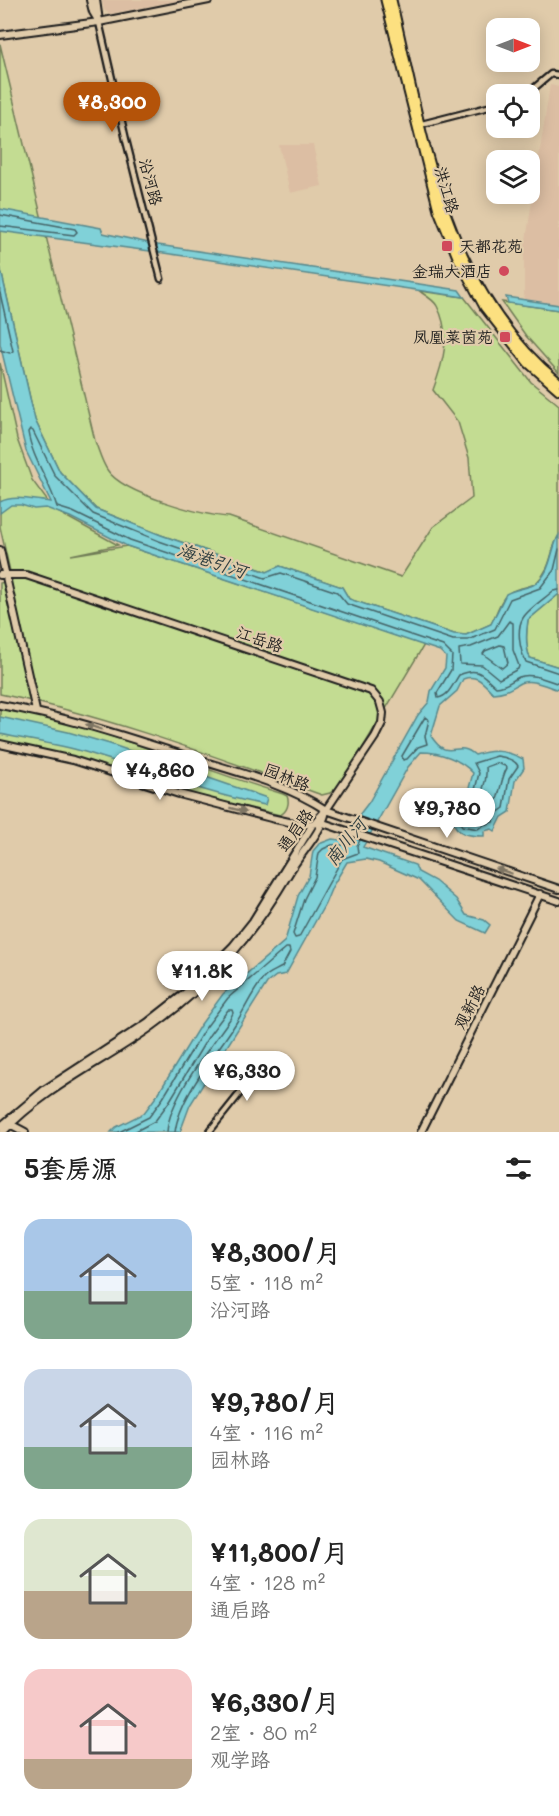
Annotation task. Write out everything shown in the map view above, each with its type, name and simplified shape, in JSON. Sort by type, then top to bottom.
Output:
[{"type":"main road","name":"洪江路","points":[[385,0],[442,207],[470,271],[487,302],[519,344],[535,363],[559,382]]},
{"type":"main road","name":"洪江路","points":[[392,0],[438,210],[465,275],[484,307],[528,363],[559,390]]},
{"type":"street","name":"沿河路","points":[[90,0],[99,22]]},
{"type":"street","name":"沿河路","points":[[96,0],[126,140],[161,279]]},
{"type":"street","points":[[0,34],[99,22],[209,0]]},
{"type":"street","points":[[539,84],[551,74],[559,75]]},
{"type":"street","points":[[418,125],[486,108]]},
{"type":"street","points":[[0,550],[3,574],[36,711]]},
{"type":"street","name":"江岳路","points":[[3,574],[26,575],[371,691],[380,702],[383,713],[382,723],[327,810]]},
{"type":"street","name":"园林路","points":[[0,705],[78,721],[237,772],[311,800],[327,810],[559,890]]},
{"type":"street","points":[[0,744],[73,760],[179,795],[259,815],[298,824],[323,823],[559,901]]},
{"type":"street","name":"通启路","points":[[0,1127],[150,1028],[193,994],[258,924],[297,860],[323,823],[327,810]]},
{"type":"street","name":"通启路","points":[[3,1132],[8,1123],[44,1090],[147,1023],[189,990],[233,946],[253,921],[314,824],[327,810]]},
{"type":"street","name":"观新路","points":[[421,1132],[540,894]]},
{"type":"street","points":[[209,1132],[268,1058]]},
{"type":"street","points":[[8,1123],[25,1132]]},
{"type":"shaded area","points":[[102,0],[181,0],[110,14],[104,10]]},
{"type":"shaded area","points":[[550,85],[559,87],[559,305],[524,300],[524,253],[532,204],[540,204],[540,150]]},
{"type":"shaded area","points":[[279,145],[313,145],[322,186],[290,193]]},
{"type":"green space","points":[[0,44],[95,441],[108,471],[130,488],[164,502],[229,517],[401,577],[433,527],[472,498],[469,458],[458,422],[433,390],[443,359],[445,338],[442,317],[436,304],[419,291],[464,297],[531,382],[559,405],[559,535],[546,570],[535,584],[510,592],[500,604],[491,624],[466,635],[454,634],[349,599],[342,587],[280,566],[268,572],[161,535],[96,509],[60,472],[35,420],[0,266]]},
{"type":"green space","points":[[502,302],[559,310],[559,373],[526,336]]},
{"type":"green space","points":[[0,363],[17,439],[32,480],[54,510],[118,545],[71,555],[127,546],[424,645],[341,784],[330,793],[322,795],[123,726],[0,694],[0,583],[12,580],[0,527]]},
{"type":"green space","points":[[559,594],[559,667],[530,658],[526,639],[528,620]]},
{"type":"green space","points":[[0,709],[108,735],[283,794],[287,796],[287,807],[280,815],[182,792],[62,754],[0,741]]},
{"type":"water","points":[[0,209],[101,228],[103,233],[158,245],[459,290],[464,297],[0,231]]},
{"type":"water","points":[[0,266],[35,420],[60,472],[96,509],[161,535],[267,572],[280,566],[342,587],[349,599],[454,634],[466,635],[491,624],[506,594],[539,581],[547,569],[559,535],[559,594],[528,620],[526,639],[530,658],[559,667],[559,690],[535,682],[525,682],[505,691],[493,693],[476,679],[463,679],[457,691],[440,706],[431,736],[437,744],[448,750],[463,749],[475,755],[499,751],[523,759],[524,768],[515,781],[510,812],[502,817],[495,831],[492,829],[484,831],[484,836],[469,835],[460,831],[452,819],[469,788],[473,773],[449,757],[421,752],[408,767],[363,847],[415,865],[418,872],[435,881],[456,899],[466,915],[484,920],[490,925],[485,933],[459,921],[419,880],[379,862],[366,859],[347,862],[286,974],[276,976],[267,983],[190,1105],[180,1132],[111,1132],[116,1127],[144,1113],[223,994],[285,941],[298,896],[309,876],[313,851],[319,844],[332,839],[340,840],[369,802],[418,715],[429,702],[431,691],[445,668],[446,657],[440,651],[127,546],[70,517],[46,508],[34,509],[11,505],[0,513],[0,502],[12,498],[51,502],[26,451],[0,344]]},
{"type":"water","points":[[506,297],[559,305],[559,310],[508,303]]},
{"type":"water","points":[[0,717],[110,744],[267,798],[265,805],[197,788],[75,749],[0,734]]},
{"type":"place","name":"天都花苑","points":[[447,246]]},
{"type":"place","name":"金瑞大酒店","points":[[504,271]]},
{"type":"place","name":"凤凰莱茵苑","points":[[505,337]]},
{"type":"water label","name":"海港引河","points":[[212,561]]},
{"type":"water label","name":"南川河","points":[[346,842]]}]
